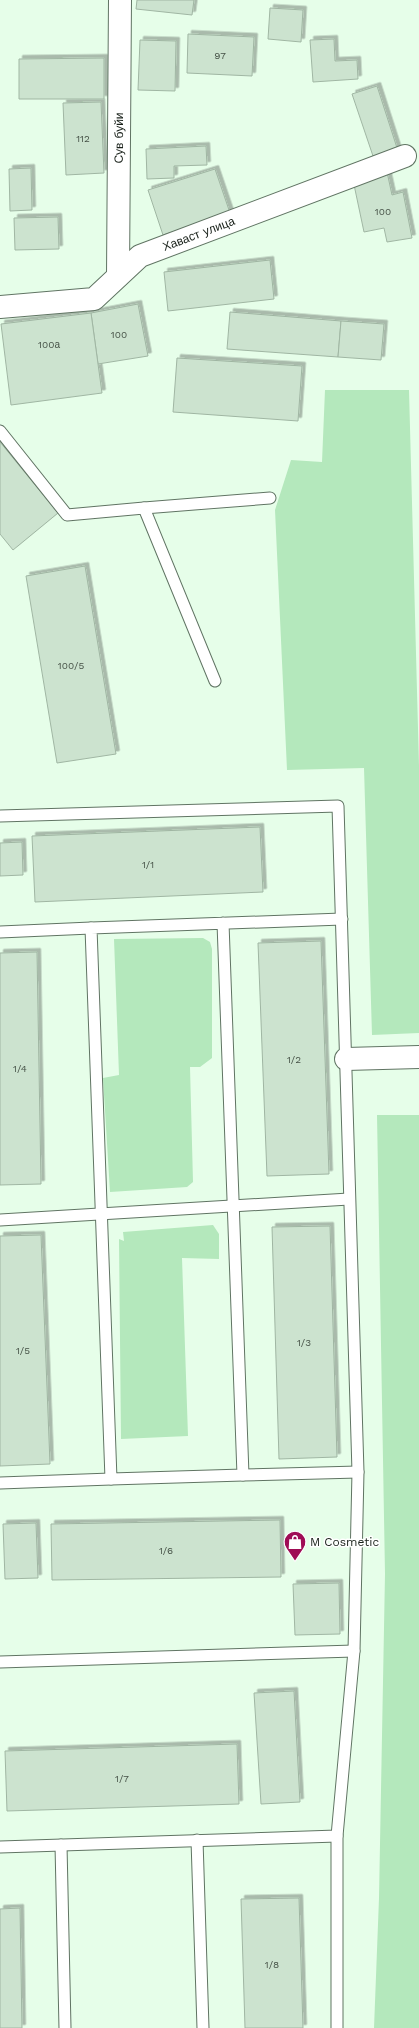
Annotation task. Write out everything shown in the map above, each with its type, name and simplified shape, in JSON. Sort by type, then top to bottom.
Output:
[{"type":"street","name":"Сув буйи","points":[[118,276],[120,0]]},
{"type":"street","name":"Хаваст улица","points":[[0,307],[94,299],[140,256],[405,156]]},
{"type":"street","points":[[346,1058],[419,1057]]},
{"type":"lane","points":[[0,431],[68,515],[270,498]]},
{"type":"lane","points":[[144,508],[216,681]]},
{"type":"lane","points":[[0,816],[338,806],[358,1472],[354,1651],[337,1836],[337,2028]]},
{"type":"lane","points":[[0,932],[342,919]]},
{"type":"lane","points":[[223,923],[243,1474]]},
{"type":"lane","points":[[91,928],[111,1479]]},
{"type":"lane","points":[[0,1220],[350,1199]]},
{"type":"lane","points":[[0,1483],[243,1474],[358,1472]]},
{"type":"lane","points":[[0,1662],[354,1651]]},
{"type":"lane","points":[[0,1847],[337,1836]]},
{"type":"lane","points":[[197,1840],[203,2028]]},
{"type":"lane","points":[[61,1845],[65,2028]]},
{"type":"green space","points":[[325,390],[409,390],[419,766],[419,1033],[372,1035],[364,768],[287,770],[275,510],[291,460],[322,462]]},
{"type":"green space","points":[[203,938],[210,942],[212,949],[212,1058],[200,1067],[190,1067],[193,1182],[187,1187],[110,1192],[103,1078],[119,1075],[114,939]]},
{"type":"green space","points":[[377,1115],[419,1115],[419,2028],[374,2028],[379,1898],[385,1574]]},
{"type":"green space","points":[[213,1225],[219,1234],[219,1259],[182,1258],[188,1436],[121,1439],[119,1239],[124,1241],[123,1232]]},
{"type":"building","points":[[137,0],[194,0],[192,15],[136,9]]},
{"type":"building","points":[[270,8],[303,10],[301,42],[268,39]]},
{"type":"building","points":[[188,34],[254,37],[252,76],[187,73]]},
{"type":"building","points":[[334,39],[335,61],[357,60],[358,79],[313,82],[310,40]]},
{"type":"building","points":[[140,40],[176,41],[175,91],[138,90]]},
{"type":"building","points":[[104,58],[104,99],[19,99],[19,59]]},
{"type":"building","points":[[377,86],[398,151],[374,159],[352,94]]},
{"type":"building","points":[[101,102],[104,173],[66,175],[63,103]]},
{"type":"building","points":[[206,146],[207,165],[174,166],[174,178],[147,179],[146,149]]},
{"type":"building","points":[[31,168],[32,210],[10,211],[9,169]]},
{"type":"building","points":[[215,169],[230,213],[163,235],[148,190]]},
{"type":"building","points":[[387,172],[392,195],[403,192],[412,238],[387,242],[384,228],[364,232],[353,180]]},
{"type":"building","points":[[58,217],[59,249],[15,250],[14,218]]},
{"type":"building","points":[[270,260],[274,299],[168,311],[164,272]]},
{"type":"building","points":[[138,304],[148,356],[98,364],[91,313]]},
{"type":"building","points":[[230,312],[341,321],[338,357],[227,349]]},
{"type":"building","points":[[91,313],[102,393],[11,405],[1,324]]},
{"type":"building","points":[[341,321],[384,324],[381,360],[338,357]]},
{"type":"building","points":[[177,358],[302,366],[298,421],[173,412]]},
{"type":"building","points":[[0,442],[58,513],[13,550],[0,534]]},
{"type":"building","points":[[85,566],[116,754],[57,763],[26,576]]},
{"type":"building","points":[[260,827],[263,892],[35,902],[32,836]]},
{"type":"building","points":[[22,842],[23,875],[0,876],[0,843]]},
{"type":"building","points":[[321,941],[329,1174],[267,1176],[258,943]]},
{"type":"building","points":[[37,952],[41,1184],[0,1185],[0,953]]},
{"type":"building","points":[[330,1226],[337,1457],[279,1459],[272,1227]]},
{"type":"building","points":[[41,1235],[50,1464],[0,1466],[0,1236]]},
{"type":"building","points":[[280,1520],[281,1577],[52,1580],[51,1524]]},
{"type":"building","points":[[36,1523],[38,1578],[5,1579],[3,1524]]},
{"type":"building","points":[[339,1583],[340,1634],[295,1635],[293,1584]]},
{"type":"building","points":[[294,1691],[300,1802],[261,1804],[254,1693]]},
{"type":"building","points":[[237,1744],[239,1804],[7,1811],[5,1751]]},
{"type":"building","points":[[299,1898],[303,2028],[245,2028],[241,1899]]},
{"type":"building","points":[[20,1908],[22,2028],[0,2028],[0,1909]]},
{"type":"place","name":"M Cosmetic","points":[[295,1562]]}]
